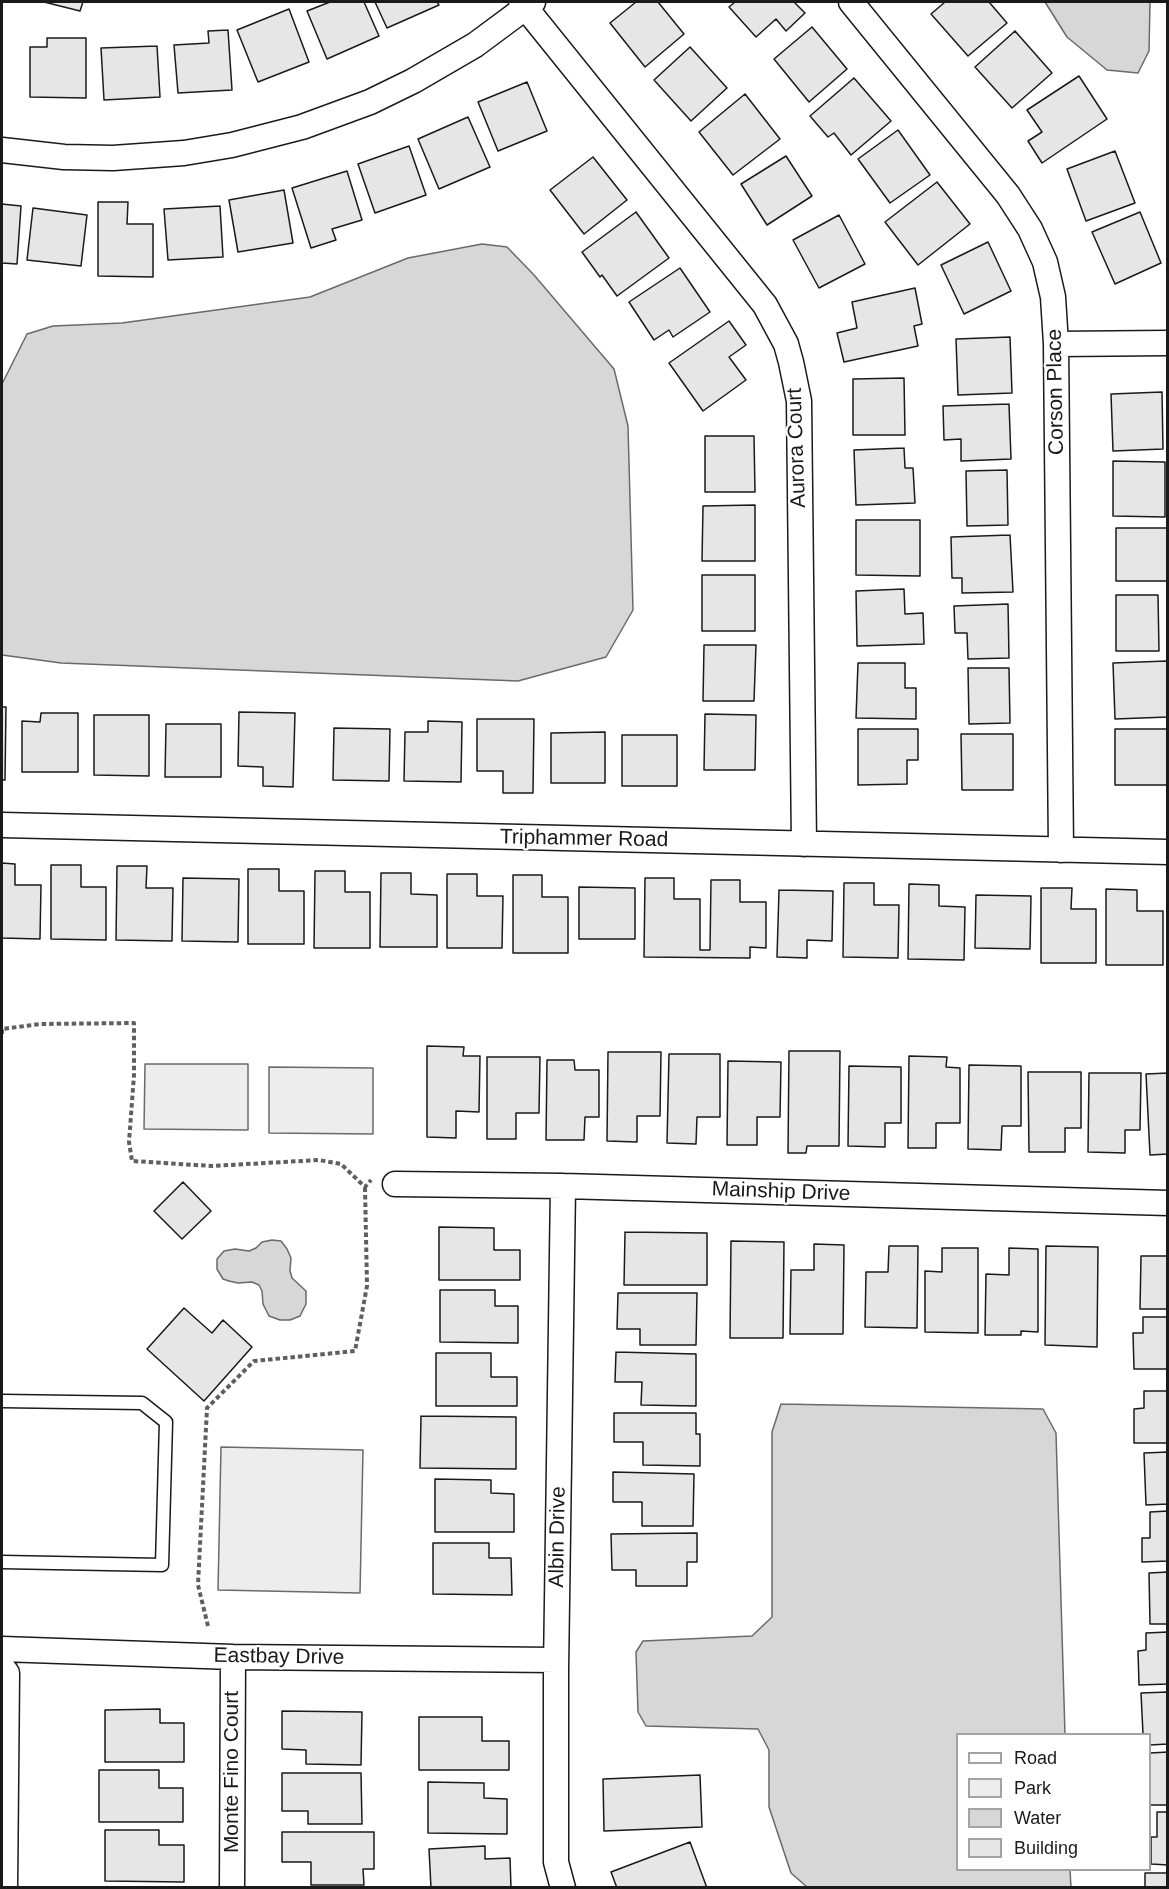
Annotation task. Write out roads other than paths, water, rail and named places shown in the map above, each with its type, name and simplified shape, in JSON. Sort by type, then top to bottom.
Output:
[{"type":"street","name":"Corson Place","points":[[851,2],[1008,195],[1030,229],[1045,262],[1053,297],[1056,344],[1061,850]]},
{"type":"street","points":[[2,150],[64,157],[112,158],[184,153],[232,145],[302,127],[370,102],[413,81],[476,45],[526,4]]},
{"type":"street","name":"Aurora Court","points":[[526,4],[765,305],[789,353],[799,401],[804,844]]},
{"type":"street","points":[[1056,344],[1167,344]]},
{"type":"street","name":"Triphammer Road","points":[[2,825],[1167,852]]},
{"type":"street","name":"Mainship Drive","points":[[386,1179],[1167,1203]]},
{"type":"street","name":"Albin Drive","points":[[563,1186],[556,1660],[556,1863],[563,1887]]},
{"type":"street","name":"Eastbay Drive","points":[[2,1649],[232,1657],[556,1660]]},
{"type":"street","name":"Monte Fino Court","points":[[232,1657],[232,1887]]},
{"type":"street","points":[[2,1667],[7,1673],[5,1887]]},
{"type":"lane","points":[[2,1401],[142,1403],[166,1422],[162,1565],[2,1562]]},
{"type":"water","points":[[1045,2],[1150,2],[1149,51],[1138,73],[1107,70],[1067,37]]},
{"type":"water","points":[[482,244],[507,247],[534,275],[614,369],[628,426],[633,610],[606,657],[518,681],[61,663],[2,655],[2,384],[27,334],[53,326],[122,323],[310,297],[408,258]]},
{"type":"water","points":[[281,1241],[287,1249],[291,1258],[292,1278],[306,1291],[306,1304],[300,1316],[290,1320],[280,1320],[269,1316],[263,1304],[259,1285],[252,1282],[238,1283],[223,1279],[217,1269],[217,1259],[224,1251],[235,1249],[249,1251],[262,1242]]},
{"type":"water","points":[[781,1404],[1043,1409],[1056,1433],[1065,1733],[956,1733],[956,1871],[1070,1871],[1071,1887],[807,1887],[791,1873],[769,1807],[769,1750],[758,1729],[646,1726],[638,1712],[636,1652],[643,1641],[752,1636],[772,1617],[772,1432]]}]
